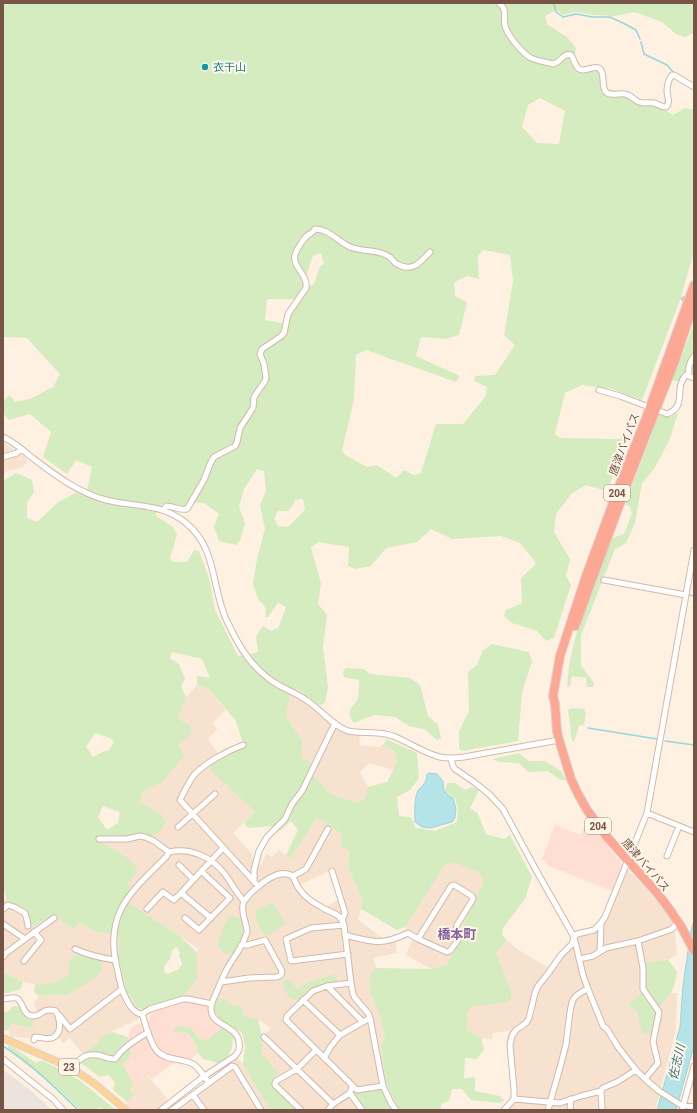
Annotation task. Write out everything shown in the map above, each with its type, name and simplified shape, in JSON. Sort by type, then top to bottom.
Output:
[{"type":"highway","name":"唐津バイパス","points":[[652,409],[694,285]]},
{"type":"highway","name":"唐津バイパス","points":[[694,303],[674,363],[652,409],[646,418],[596,545],[560,656],[553,696],[559,740],[571,779],[587,810],[628,862],[658,894],[680,925],[694,951]]},
{"type":"main road","name":"23","points":[[3,1038],[72,1068],[95,1084],[126,1110]]},
{"type":"street","points":[[499,3],[502,5],[505,14],[505,25],[508,33],[518,46],[531,58],[556,64],[564,56],[568,54],[571,55],[579,69],[584,70],[595,67],[602,71],[603,87],[606,92],[611,94],[628,95],[641,103],[652,103],[666,107],[669,102],[667,88],[672,75],[694,87]]},
{"type":"street","points":[[164,510],[166,506],[172,506],[184,510],[187,509],[204,480],[214,457],[235,446],[240,428],[253,408],[254,397],[266,377],[264,364],[260,354],[262,349],[284,333],[288,314],[306,288],[307,283],[297,265],[295,257],[296,252],[307,236],[314,232],[315,229],[319,229],[328,232],[350,246],[362,251],[378,252],[388,256],[396,264],[408,268],[416,266],[430,252]]},
{"type":"street","points":[[600,390],[667,414],[673,412],[677,407],[682,379],[686,376],[691,377],[688,368],[694,356]]},
{"type":"street","points":[[3,437],[77,489],[106,500],[149,506],[164,510],[176,515],[187,523],[198,534],[207,550],[219,601],[244,655],[253,666],[268,678],[279,686],[324,711],[334,723],[349,731],[380,733],[395,737],[428,753],[451,759],[559,740]]},
{"type":"street","points":[[3,458],[17,453],[21,449]]},
{"type":"street","points":[[504,1110],[514,1099],[510,1045],[512,1036],[516,1030],[530,1018],[535,993],[538,986],[561,955],[572,944],[574,937],[578,934],[594,930],[605,917],[647,813],[694,550]]},
{"type":"street","points":[[604,580],[686,595]]},
{"type":"street","points":[[254,880],[254,870],[259,851],[266,837],[285,819],[292,804],[302,791],[334,723]]},
{"type":"street","points":[[242,745],[232,749],[209,763],[195,775],[180,800],[258,886]]},
{"type":"street","points":[[451,759],[453,766],[456,769],[489,794],[503,810],[574,937],[588,989],[603,1026],[607,1029],[618,1047],[636,1070],[645,1079],[682,1107],[694,1107]]},
{"type":"street","points":[[178,827],[215,794]]},
{"type":"street","points":[[647,813],[694,832]]},
{"type":"street","points":[[667,856],[679,826]]},
{"type":"street","points":[[161,1110],[204,1077],[235,1056],[238,1052],[240,1048],[237,1034],[219,1022],[212,1014],[212,1004],[226,970],[247,933],[247,926],[242,906],[244,901],[258,886],[270,878],[276,875],[289,874],[293,876],[306,869],[328,829]]},
{"type":"street","points":[[99,839],[127,839],[140,836],[154,841],[169,852],[183,850],[202,856],[211,861],[224,873],[240,898],[244,901]]},
{"type":"street","points":[[147,908],[163,892],[174,900],[223,848]]},
{"type":"street","points":[[169,852],[166,857],[134,889],[125,901],[117,917],[113,939],[115,960],[122,989],[128,1002],[135,1012],[139,1014],[183,999],[212,1004]]},
{"type":"street","points":[[179,865],[193,879]]},
{"type":"street","points":[[185,918],[200,930],[230,898],[201,871]]},
{"type":"street","points":[[332,871],[345,913],[343,923],[346,936],[351,983],[356,998],[370,1018],[383,1086],[396,1110]]},
{"type":"street","points":[[293,876],[296,886],[300,892],[322,908],[336,914],[343,923]]},
{"type":"street","points":[[346,936],[376,942],[396,939],[408,933],[418,939],[447,952],[450,951],[458,940],[456,929],[457,925],[473,899],[472,896],[454,885],[452,886],[418,939]]},
{"type":"street","points":[[181,893],[211,918]]},
{"type":"street","points":[[3,909],[8,905],[25,913],[28,926]]},
{"type":"street","points":[[3,957],[6,953],[54,918]]},
{"type":"street","points":[[343,923],[311,928],[286,940],[291,961],[348,954]]},
{"type":"street","points":[[600,951],[601,923]]},
{"type":"street","points":[[3,924],[25,939]]},
{"type":"street","points":[[579,959],[593,956],[606,948],[638,940],[680,925]]},
{"type":"street","points":[[24,961],[41,940],[34,932]]},
{"type":"street","points":[[221,982],[249,978],[277,977],[281,975],[282,971],[265,940],[241,946]]},
{"type":"street","points":[[638,940],[643,968],[643,989],[659,1012],[653,1042],[658,1063],[645,1079]]},
{"type":"street","points":[[74,949],[86,954],[115,960]]},
{"type":"street","points":[[351,983],[327,986],[313,991],[287,1016],[286,1020],[357,1090],[383,1086]]},
{"type":"street","points":[[327,986],[363,1022]]},
{"type":"street","points":[[3,999],[16,998],[19,1000],[25,1012],[32,1016],[46,1010],[56,1011],[70,1029],[122,989]]},
{"type":"street","points":[[548,1110],[562,1060],[573,1000],[580,993],[588,989]]},
{"type":"street","points":[[303,1000],[340,1036]]},
{"type":"street","points":[[34,1040],[37,1036],[44,1039],[56,1036],[60,1024],[59,1016],[56,1011]]},
{"type":"street","points":[[142,1014],[154,1048],[168,1058],[193,1064],[199,1069],[209,1083]]},
{"type":"street","points":[[324,1058],[331,1046],[340,1036],[370,1018]]},
{"type":"street","points":[[72,1068],[82,1057],[89,1055],[94,1054],[109,1059],[115,1059],[128,1045],[148,1032]]},
{"type":"street","points":[[264,1037],[333,1104]]},
{"type":"street","points":[[301,1110],[275,1083],[297,1069],[316,1050]]},
{"type":"street","points":[[3,1059],[53,1099],[63,1110]]},
{"type":"street","points":[[172,1110],[232,1066],[235,1067],[261,1110]]},
{"type":"street","points":[[682,1107],[694,1066]]},
{"type":"street","points":[[514,1099],[560,1103],[601,1091],[603,1088],[617,1082],[636,1070]]},
{"type":"street","points":[[328,1110],[333,1104],[350,1093],[352,1086]]},
{"type":"street","points":[[601,1091],[602,1110]]},
{"type":"street","points":[[350,1093],[362,1110]]},
{"type":"street","points":[[193,1095],[204,1110]]},
{"type":"street","points":[[570,1110],[571,1099]]},
{"type":"shaded area","points":[[3,442],[27,459],[26,464],[20,468],[4,472],[3,479]]},
{"type":"shaded area","points":[[197,685],[210,690],[226,710],[213,722],[217,730],[208,739],[221,757],[211,771],[255,812],[233,833],[252,854],[253,863],[262,865],[266,853],[272,857],[279,850],[291,858],[316,819],[321,820],[342,834],[350,851],[348,868],[362,899],[358,920],[384,939],[395,935],[397,953],[373,958],[376,968],[369,976],[371,995],[380,1015],[385,1038],[381,1046],[386,1083],[381,1088],[353,1094],[364,1110],[297,1110],[271,1085],[272,1080],[279,1073],[262,1054],[262,1037],[271,1028],[258,1019],[243,1016],[242,1008],[238,1004],[232,1006],[219,999],[216,1003],[208,1004],[185,1000],[183,996],[197,979],[197,953],[199,949],[129,903],[126,897],[128,883],[138,871],[123,854],[103,844],[106,838],[129,836],[140,833],[151,836],[141,803],[141,792],[162,782],[189,724],[178,719],[186,697]],"holes":[[[330,871],[338,900],[326,907],[308,896],[299,885]],[[337,981],[313,988],[298,1001],[297,989],[308,982]]]},
{"type":"shaded area","points":[[290,695],[302,702],[339,731],[360,735],[359,745],[379,747],[384,744],[395,752],[397,763],[394,770],[369,763],[360,772],[368,787],[368,795],[359,803],[331,794],[313,775],[302,759],[302,740],[286,717]]},
{"type":"shaded area","points":[[587,820],[624,866],[614,892],[547,865],[546,861],[542,859],[555,825],[581,835]]},
{"type":"shaded area","points":[[453,862],[480,873],[484,882],[462,927],[460,941],[446,965],[431,969],[406,955],[413,938],[405,927],[444,866]]},
{"type":"shaded area","points":[[624,866],[654,897],[673,922],[675,933],[677,955],[668,960],[645,964],[645,989],[636,1010],[642,1033],[671,993],[677,993],[676,1030],[655,1110],[505,1110],[513,1088],[506,1042],[509,1031],[493,1033],[492,1039],[481,1038],[467,1030],[467,1013],[471,1007],[512,994],[496,952],[507,940],[516,948],[550,969],[560,953],[570,942],[574,932],[593,927],[604,916]]},
{"type":"shaded area","points":[[3,899],[28,910],[35,926],[53,916],[74,929],[79,922],[95,932],[112,934],[119,941],[118,958],[126,991],[138,1008],[139,1019],[102,1036],[98,1044],[82,1053],[70,1038],[63,1043],[58,1036],[48,1042],[30,1038],[11,1037],[8,1030],[11,1023],[29,1028],[33,1025],[32,1020],[37,1012],[34,1003],[39,996],[58,994],[66,996],[69,974],[59,982],[35,984],[23,982],[3,972]]},
{"type":"shaded area","points":[[185,1000],[208,1004],[210,1015],[222,1026],[221,1028],[207,1040],[199,1038],[192,1029],[181,1032],[188,1033],[196,1045],[198,1053],[190,1060],[179,1059],[152,1079],[146,1074],[133,1084],[123,1064],[131,1056],[128,1037],[131,1027],[149,1020],[151,1012]]},
{"type":"shaded area","points":[[237,1059],[243,1064],[270,1110],[149,1110],[130,1091],[133,1084],[146,1074],[173,1105]]},
{"type":"shaded area","points":[[3,1070],[29,1089],[52,1110],[3,1110]]},
{"type":"shaded area","points":[[134,1096],[149,1110],[131,1110],[126,1105],[127,1102]]},
{"type":"green space","points":[[3,3],[694,3],[694,33],[685,37],[676,34],[662,22],[634,12],[615,16],[576,12],[563,15],[556,10],[545,16],[547,24],[567,37],[576,48],[575,55],[572,54],[581,71],[594,68],[601,74],[608,89],[629,93],[641,103],[654,103],[673,115],[685,108],[694,110],[694,252],[680,300],[642,400],[612,389],[582,385],[565,393],[555,434],[560,438],[621,439],[624,442],[610,484],[603,490],[586,485],[572,493],[556,514],[554,532],[570,559],[566,576],[571,585],[554,638],[546,641],[537,631],[512,623],[504,616],[506,610],[522,603],[521,578],[535,565],[534,560],[520,543],[501,536],[452,539],[431,529],[417,542],[386,548],[371,566],[355,569],[348,566],[349,547],[319,542],[311,547],[321,584],[318,604],[327,615],[323,647],[328,687],[325,703],[320,705],[297,689],[290,695],[286,717],[302,740],[302,759],[311,762],[313,775],[331,794],[359,803],[367,795],[368,787],[387,782],[397,763],[395,752],[384,744],[386,739],[417,753],[419,778],[410,790],[397,797],[399,816],[411,817],[416,828],[435,831],[457,822],[458,809],[455,798],[445,792],[447,783],[455,783],[465,790],[472,787],[479,790],[470,808],[478,814],[486,834],[504,839],[510,835],[532,877],[525,899],[503,928],[502,935],[507,940],[496,952],[512,994],[509,1002],[471,1007],[467,1013],[467,1030],[481,1038],[484,1050],[477,1059],[465,1058],[464,1078],[475,1077],[475,1091],[500,1096],[504,1100],[500,1103],[471,1100],[462,1089],[452,1089],[449,1101],[441,1104],[441,1110],[399,1110],[386,1083],[381,1046],[385,1038],[380,1015],[371,995],[369,976],[376,968],[431,969],[446,965],[460,941],[462,927],[484,882],[480,873],[453,862],[444,866],[405,927],[397,930],[361,909],[362,899],[348,868],[350,851],[341,846],[342,834],[321,820],[316,819],[291,858],[286,855],[298,830],[291,821],[280,831],[269,826],[248,828],[244,823],[255,812],[211,771],[211,764],[243,744],[236,721],[210,690],[197,685],[197,676],[210,678],[202,659],[172,652],[170,658],[179,664],[185,679],[181,686],[186,697],[178,719],[189,724],[192,732],[179,745],[184,756],[162,782],[141,792],[141,803],[162,815],[165,823],[159,833],[151,836],[140,833],[129,836],[106,838],[104,844],[128,858],[138,871],[128,883],[130,889],[126,897],[129,903],[180,936],[197,953],[197,979],[183,996],[144,1010],[138,1008],[126,991],[118,957],[119,941],[112,934],[95,932],[79,922],[74,929],[53,916],[35,926],[29,925],[28,910],[6,900],[3,889],[3,481],[16,473],[32,480],[34,493],[27,502],[27,518],[37,522],[57,503],[75,493],[86,495],[92,467],[76,460],[67,474],[43,457],[51,432],[30,414],[9,420],[3,413],[3,401],[10,395],[15,402],[30,399],[53,387],[60,374],[27,338],[3,337]],"holes":[[[540,98],[565,111],[559,144],[537,143],[522,127],[528,105]],[[483,250],[510,255],[513,281],[504,335],[515,345],[495,375],[475,376],[474,381],[487,387],[485,397],[463,424],[436,424],[421,473],[414,475],[404,470],[396,478],[377,465],[367,467],[345,455],[342,451],[354,399],[356,355],[366,350],[456,382],[460,376],[416,356],[421,337],[446,339],[459,335],[467,302],[455,296],[454,282],[468,276],[479,279],[478,256]],[[321,253],[324,264],[320,266],[314,284],[309,287],[290,314],[287,324],[265,320],[267,299],[294,299],[307,281],[306,276],[313,256]],[[257,469],[264,471],[266,491],[260,505],[265,529],[257,559],[253,583],[258,599],[266,608],[265,617],[268,617],[278,603],[286,607],[279,627],[271,631],[263,626],[256,636],[258,652],[238,656],[215,610],[209,578],[199,551],[194,550],[187,562],[173,562],[170,558],[177,535],[173,527],[155,515],[162,504],[182,510],[189,502],[204,503],[219,514],[214,527],[219,541],[236,545],[240,541],[245,523],[239,507],[244,489]],[[303,499],[305,510],[288,527],[278,526],[274,519],[278,511],[288,511],[295,500]],[[95,733],[110,738],[114,742],[109,750],[93,757],[86,747]],[[103,806],[120,812],[118,823],[107,830],[98,817]],[[177,947],[182,964],[179,969],[168,974],[164,972],[164,967],[170,959],[172,950]]]},
{"type":"green space","points":[[694,323],[694,371],[693,373],[683,372],[679,381],[672,381]]},
{"type":"green space","points":[[678,413],[669,441],[654,469],[642,483],[635,523],[626,543],[615,549],[581,635],[581,666],[593,681],[594,687],[587,687],[586,678],[572,676],[570,686],[567,687],[569,666],[577,630],[612,538],[624,534],[632,514],[630,507],[625,504],[659,415],[670,417]]},
{"type":"green space","points":[[492,644],[529,652],[532,661],[522,693],[518,741],[462,751],[459,748],[459,731],[469,711],[468,672],[477,665],[483,650]]},
{"type":"green space","points":[[346,668],[364,669],[370,674],[410,678],[420,685],[428,716],[438,725],[441,738],[437,740],[424,729],[409,726],[395,717],[374,715],[354,723],[351,719],[350,711],[358,697],[359,680],[344,677],[343,671]]},
{"type":"green space","points":[[573,708],[584,709],[586,713],[584,725],[579,726],[574,742],[572,741],[568,710]]},
{"type":"green space","points":[[519,753],[529,761],[545,761],[561,771],[566,780],[561,780],[547,771],[528,772],[519,763],[499,762],[493,759]]},
{"type":"green space","points":[[270,903],[275,905],[285,924],[269,935],[263,934],[255,916],[257,911]]},
{"type":"green space","points":[[232,915],[240,918],[243,933],[233,953],[226,954],[217,946],[226,921]]},
{"type":"green space","points":[[81,954],[101,960],[102,968],[98,976],[66,996],[58,994],[39,996],[34,992],[35,984],[59,982],[69,974],[68,964],[73,956]]},
{"type":"green space","points":[[668,960],[677,971],[675,983],[671,993],[657,1011],[653,1034],[642,1033],[636,1010],[629,1005],[645,989],[644,963]]},
{"type":"green space","points":[[3,972],[23,982],[21,989],[3,993]]},
{"type":"green space","points":[[337,974],[337,981],[313,988],[298,1001],[291,998],[287,994],[283,981],[289,979],[297,989],[308,982]]},
{"type":"green space","points":[[219,999],[225,999],[232,1006],[238,1004],[242,1008],[243,1016],[258,1019],[262,1037],[262,1054],[279,1073],[272,1080],[271,1085],[297,1110],[270,1110],[243,1064],[245,1047],[242,1033],[219,1018],[214,1010]]},
{"type":"green space","points":[[13,1006],[19,1007],[25,1017],[32,1020],[34,1025],[29,1028],[11,1023],[8,1030],[3,1031],[3,1012],[7,1012]]},
{"type":"green space","points":[[182,1026],[192,1029],[199,1038],[207,1040],[221,1028],[229,1031],[233,1037],[232,1048],[227,1058],[218,1063],[203,1059],[198,1053],[196,1045],[188,1033],[176,1033],[173,1028]]},
{"type":"green space","points":[[112,1032],[128,1037],[131,1056],[123,1064],[133,1084],[130,1091],[134,1096],[127,1102],[113,1090],[115,1082],[108,1075],[100,1077],[80,1062],[82,1053],[98,1044],[102,1036]]},
{"type":"green space","points":[[8,1046],[13,1047],[36,1063],[44,1061],[79,1080],[116,1110],[103,1110],[100,1107],[97,1110],[80,1110],[46,1078],[8,1049]]},
{"type":"green space","points":[[381,1088],[393,1110],[364,1110],[353,1094],[355,1092]]},
{"type":"water","points":[[427,774],[437,774],[443,781],[444,791],[453,798],[456,809],[455,818],[452,822],[430,828],[422,827],[415,822],[415,800],[418,790],[424,784]]},
{"type":"water","name":"佐志川","points":[[694,920],[694,1046],[676,1110],[657,1110],[680,1027],[683,985]]},
{"type":"waterway","points":[[550,3],[554,4],[556,12],[563,17],[576,14],[593,17],[610,17],[636,30],[640,39]]},
{"type":"waterway","points":[[641,42],[644,54],[667,65],[674,73]]},
{"type":"waterway","points":[[689,595],[694,596]]},
{"type":"waterway","points":[[588,728],[657,739]]},
{"type":"waterway","points":[[665,741],[694,745]]},
{"type":"waterway","points":[[3,1046],[52,1084],[78,1110]]},
{"type":"tunnel","points":[[682,297],[688,305]]},
{"type":"place","name":"衣干山","points":[[205,67]]},
{"type":"district","name":"橋本町","points":[[457,934]]}]
